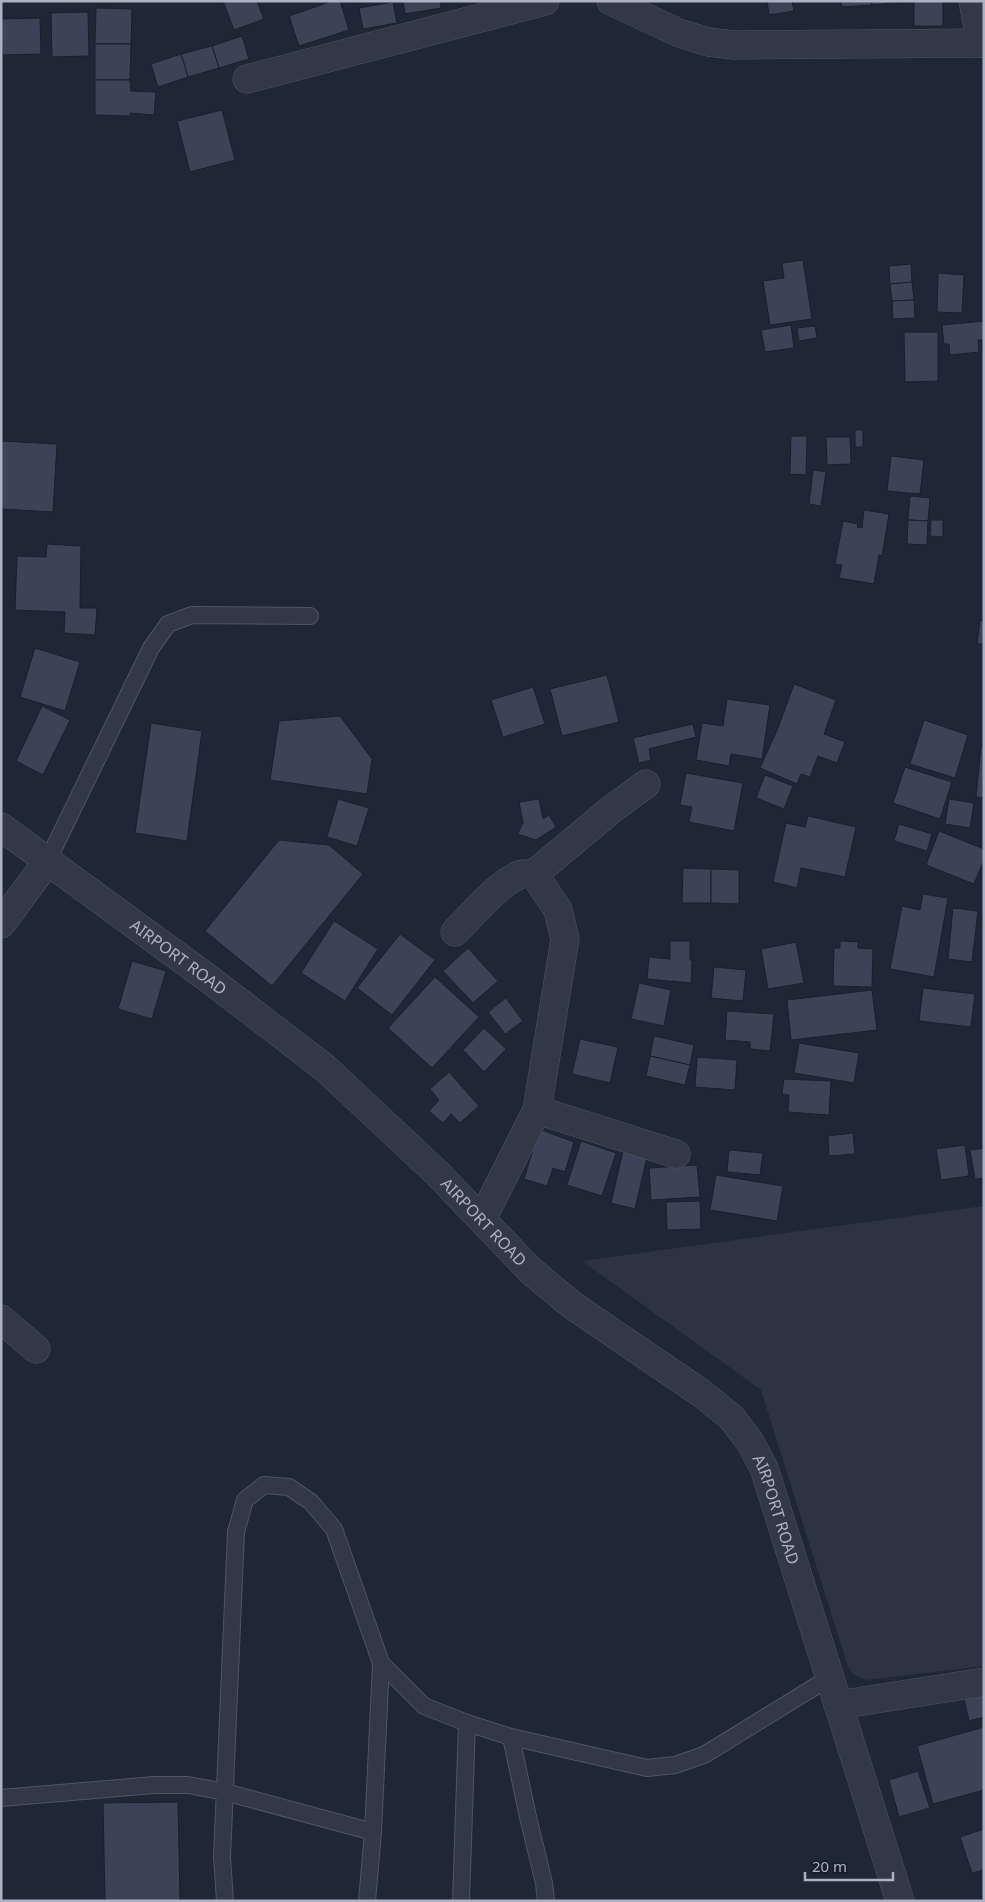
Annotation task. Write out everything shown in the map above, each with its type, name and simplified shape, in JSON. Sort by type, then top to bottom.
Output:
[{"type":"street","points":[[247,79],[545,1]]},
{"type":"street","points":[[611,1],[678,33],[708,42],[734,44],[982,43],[973,1]]},
{"type":"street","points":[[455,932],[502,886],[517,876],[534,874],[612,809],[646,784]]},
{"type":"street","name":"AIRPORT ROAD","points":[[1,828],[209,979],[325,1068],[482,1219],[530,1270],[572,1305],[701,1393],[731,1417],[750,1442],[764,1468],[900,1901]]},
{"type":"street","points":[[1,924],[47,862]]},
{"type":"street","points":[[482,1219],[537,1110],[565,939],[558,910],[534,874]]},
{"type":"street","points":[[537,1110],[676,1154]]},
{"type":"street","points":[[1,1319],[36,1349]]},
{"type":"street","points":[[838,1705],[984,1682]]},
{"type":"lane","points":[[47,862],[151,648],[168,624],[192,615],[310,616]]},
{"type":"lane","points":[[225,1901],[222,1857],[236,1532],[244,1500],[264,1485],[289,1487],[310,1502],[334,1529],[381,1663],[373,1832],[367,1901]]},
{"type":"lane","points":[[381,1663],[424,1706],[467,1723],[511,1736],[648,1768],[675,1765],[704,1755],[829,1678]]},
{"type":"lane","points":[[461,1901],[467,1723]]},
{"type":"lane","points":[[511,1736],[544,1883],[546,1901]]},
{"type":"lane","points":[[1,1798],[154,1785],[188,1786],[225,1792],[373,1832]]},
{"type":"shaded area","points":[[984,1206],[984,1666],[867,1680],[853,1674],[848,1667],[761,1390],[582,1261]]},
{"type":"building","points":[[223,1],[257,1],[264,19],[234,30]]},
{"type":"building","points":[[332,1],[340,1],[349,30],[299,46],[289,16]]},
{"type":"building","points":[[403,1],[440,1],[441,8],[405,14]]},
{"type":"building","points":[[767,1],[792,1],[794,11],[769,15]]},
{"type":"building","points":[[841,1],[872,1],[872,5],[842,7]]},
{"type":"building","points":[[872,1],[903,1],[903,2],[872,5]]},
{"type":"building","points":[[914,1],[943,1],[943,26],[914,26]]},
{"type":"building","points":[[393,2],[397,23],[363,29],[359,8]]},
{"type":"building","points":[[96,8],[132,9],[131,44],[95,44]]},
{"type":"building","points":[[88,12],[89,56],[52,57],[51,13]]},
{"type":"building","points":[[40,18],[41,54],[2,55],[1,19]]},
{"type":"building","points":[[242,36],[249,59],[219,68],[212,46]]},
{"type":"building","points":[[95,44],[131,44],[130,80],[95,80]]},
{"type":"building","points":[[212,46],[219,68],[188,77],[181,54]]},
{"type":"building","points":[[181,54],[188,77],[158,87],[151,64]]},
{"type":"building","points":[[95,80],[130,80],[131,91],[156,92],[154,115],[130,113],[130,116],[95,115]]},
{"type":"building","points":[[222,110],[235,160],[190,172],[177,121]]},
{"type":"building","points":[[803,260],[812,319],[770,325],[763,281],[784,278],[782,263]]},
{"type":"building","points":[[911,264],[912,282],[890,284],[889,266]]},
{"type":"building","points":[[938,273],[964,275],[962,313],[937,312]]},
{"type":"building","points":[[912,282],[914,300],[892,301],[890,284]]},
{"type":"building","points":[[914,300],[915,318],[893,319],[892,301]]},
{"type":"building","points":[[984,321],[984,340],[978,340],[979,352],[950,355],[949,344],[944,344],[942,325]]},
{"type":"building","points":[[791,325],[794,348],[765,352],[761,330]]},
{"type":"building","points":[[815,326],[817,338],[799,341],[797,328]]},
{"type":"building","points":[[904,332],[938,332],[938,381],[905,382]]},
{"type":"building","points":[[855,430],[863,430],[863,447],[855,447]]},
{"type":"building","points":[[791,436],[807,436],[806,475],[790,474]]},
{"type":"building","points":[[826,437],[850,437],[851,464],[827,465]]},
{"type":"building","points":[[1,441],[57,444],[53,512],[1,509]]},
{"type":"building","points":[[891,456],[924,460],[920,494],[887,491]]},
{"type":"building","points":[[813,470],[826,472],[821,506],[809,504]]},
{"type":"building","points":[[910,496],[930,498],[928,521],[908,520]]},
{"type":"building","points":[[864,510],[889,514],[882,556],[879,555],[874,584],[839,578],[842,565],[835,564],[843,521],[858,524],[857,527],[862,528]]},
{"type":"building","points":[[908,520],[928,521],[927,545],[907,544]]},
{"type":"building","points":[[931,520],[943,520],[943,537],[930,536]]},
{"type":"building","points":[[47,544],[81,546],[80,608],[97,608],[95,635],[64,633],[65,612],[15,610],[17,556],[46,557]]},
{"type":"building","points":[[980,620],[984,621],[984,644],[977,644]]},
{"type":"building","points":[[35,648],[80,662],[65,711],[20,697]]},
{"type":"building","points":[[607,675],[619,722],[562,736],[550,689]]},
{"type":"building","points":[[794,684],[836,700],[824,734],[845,742],[837,763],[818,756],[810,777],[801,774],[797,784],[760,768],[778,728]]},
{"type":"building","points":[[533,687],[545,724],[503,737],[491,700]]},
{"type":"building","points":[[727,699],[770,705],[762,759],[731,754],[729,766],[696,760],[702,723],[723,726]]},
{"type":"building","points":[[42,706],[70,720],[43,775],[16,761]]},
{"type":"building","points":[[340,716],[372,759],[367,794],[270,780],[279,721]]},
{"type":"building","points":[[924,720],[968,735],[955,778],[910,764]]},
{"type":"building","points":[[151,723],[202,731],[187,841],[135,833]]},
{"type":"building","points":[[693,724],[696,737],[649,749],[651,760],[639,763],[633,738]]},
{"type":"building","points":[[981,746],[984,746],[984,798],[976,797]]},
{"type":"building","points":[[905,767],[952,782],[940,819],[893,803]]},
{"type":"building","points":[[686,773],[743,783],[734,831],[689,822],[692,807],[680,805]]},
{"type":"building","points":[[765,775],[793,786],[784,809],[756,798]]},
{"type":"building","points":[[338,799],[369,808],[357,846],[327,837]]},
{"type":"building","points":[[539,799],[543,819],[549,815],[556,827],[536,840],[518,834],[523,822],[519,802]]},
{"type":"building","points":[[949,799],[974,803],[970,828],[945,824]]},
{"type":"building","points":[[808,816],[856,827],[845,877],[801,868],[797,888],[773,882],[786,823],[805,827]]},
{"type":"building","points":[[899,824],[932,834],[927,851],[894,841]]},
{"type":"building","points":[[939,831],[984,849],[984,860],[974,884],[926,865]]},
{"type":"building","points":[[279,840],[329,845],[363,874],[272,986],[205,931]]},
{"type":"building","points":[[683,868],[711,869],[711,903],[682,903]]},
{"type":"building","points":[[711,869],[739,870],[739,904],[711,903]]},
{"type":"building","points":[[923,894],[948,898],[934,977],[890,969],[902,906],[920,910]]},
{"type":"building","points":[[953,908],[978,911],[972,962],[948,959]]},
{"type":"building","points":[[334,921],[378,949],[345,1001],[301,973]]},
{"type":"building","points":[[400,934],[435,960],[392,1015],[357,988]]},
{"type":"building","points":[[670,941],[690,941],[690,960],[692,961],[691,983],[647,979],[649,957],[670,959]]},
{"type":"building","points":[[840,941],[858,942],[858,948],[873,949],[872,987],[833,986],[834,948],[840,948]]},
{"type":"building","points":[[796,942],[804,983],[768,989],[761,949]]},
{"type":"building","points":[[468,948],[498,981],[473,1003],[443,971]]},
{"type":"building","points":[[132,961],[166,971],[152,1019],[118,1009]]},
{"type":"building","points":[[714,967],[746,970],[743,1001],[711,998]]},
{"type":"building","points":[[435,977],[479,1017],[432,1068],[388,1028]]},
{"type":"building","points":[[639,983],[671,990],[664,1026],[631,1019]]},
{"type":"building","points":[[923,988],[975,994],[971,1027],[919,1021]]},
{"type":"building","points":[[872,990],[877,1030],[791,1040],[787,1000]]},
{"type":"building","points":[[506,998],[523,1021],[505,1034],[488,1012]]},
{"type":"building","points":[[727,1011],[774,1014],[770,1051],[750,1049],[750,1042],[725,1040]]},
{"type":"building","points":[[484,1028],[506,1049],[484,1072],[463,1050]]},
{"type":"building","points":[[654,1036],[694,1045],[690,1065],[650,1056]]},
{"type":"building","points":[[580,1039],[618,1047],[610,1083],[572,1074]]},
{"type":"building","points":[[799,1043],[859,1053],[854,1083],[794,1073]]},
{"type":"building","points":[[650,1056],[690,1065],[685,1085],[646,1076]]},
{"type":"building","points":[[697,1057],[737,1060],[735,1090],[695,1087]]},
{"type":"building","points":[[449,1072],[479,1106],[460,1123],[451,1114],[443,1123],[429,1111],[439,1100],[430,1089]]},
{"type":"building","points":[[784,1079],[831,1081],[829,1115],[788,1112],[789,1095],[782,1094]]},
{"type":"building","points":[[539,1129],[574,1142],[565,1172],[553,1168],[547,1186],[524,1179]]},
{"type":"building","points":[[853,1133],[855,1154],[829,1156],[828,1136]]},
{"type":"building","points":[[581,1141],[616,1153],[602,1196],[567,1185]]},
{"type":"building","points":[[965,1145],[969,1176],[941,1180],[936,1149]]},
{"type":"building","points":[[984,1148],[984,1178],[975,1179],[970,1150]]},
{"type":"building","points":[[729,1150],[763,1153],[760,1175],[727,1172]]},
{"type":"building","points":[[623,1151],[647,1157],[635,1209],[611,1203]]},
{"type":"building","points":[[697,1165],[700,1197],[651,1200],[649,1168]]},
{"type":"building","points":[[716,1175],[783,1186],[777,1221],[710,1210]]},
{"type":"building","points":[[700,1201],[701,1229],[667,1230],[666,1202]]},
{"type":"building","points":[[984,1693],[984,1717],[969,1721],[964,1698]]},
{"type":"building","points":[[984,1727],[984,1790],[933,1804],[917,1746]]},
{"type":"building","points":[[918,1771],[930,1808],[899,1817],[889,1780]]},
{"type":"building","points":[[178,1802],[180,1901],[105,1901],[103,1803]]},
{"type":"building","points":[[984,1829],[984,1870],[972,1873],[960,1837]]}]
